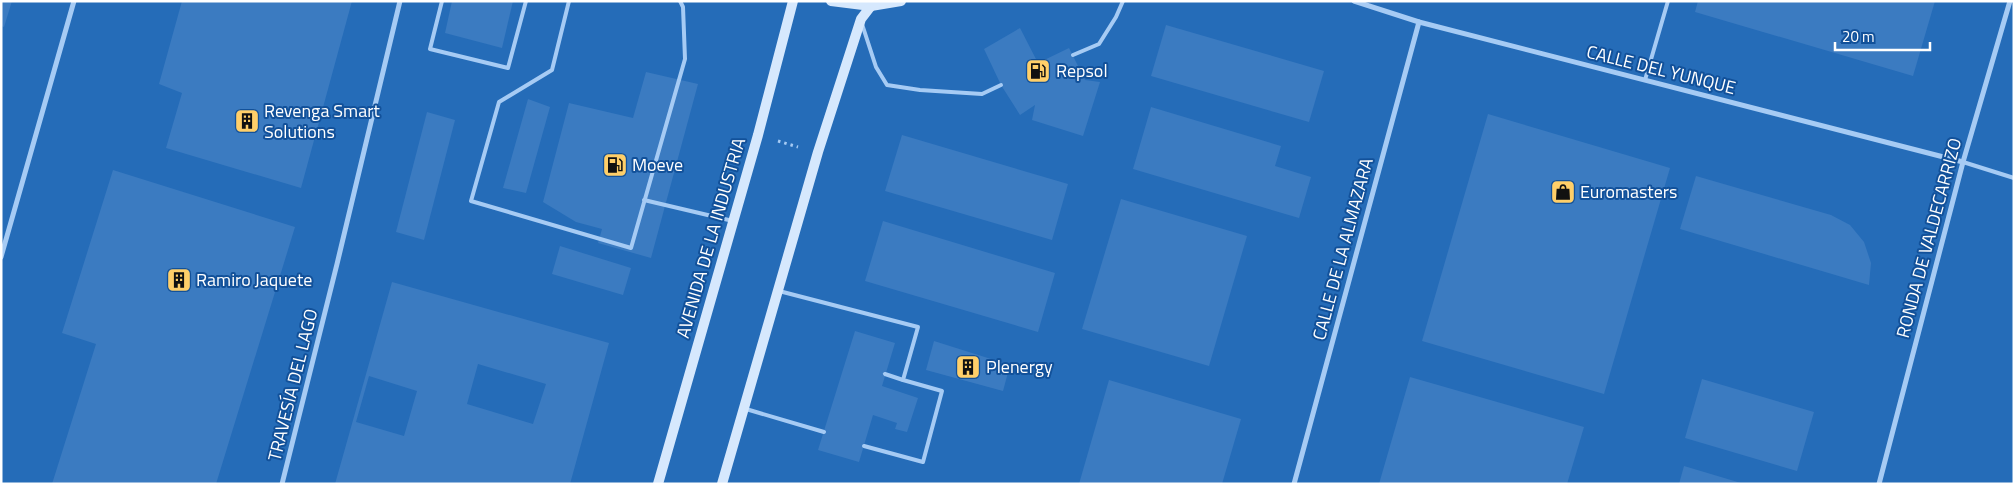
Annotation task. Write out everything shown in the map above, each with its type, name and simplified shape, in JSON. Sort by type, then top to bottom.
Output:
[{"type":"street","points":[[1,257],[74,1]]},
{"type":"street","name":"TRAVESÍA DEL LAGO","points":[[282,484],[400,1]]},
{"type":"street","name":"AVENIDA DE LA INDUSTRIA","points":[[658,484],[758,136],[794,1]]},
{"type":"street","points":[[831,1],[871,6],[901,1]]},
{"type":"street","name":"CALLE DEL YUNQUE","points":[[1354,1],[1419,22],[1963,162]]},
{"type":"street","name":"RONDA DE VALDECARRIZO","points":[[1879,484],[1963,162],[2010,1]]},
{"type":"street","points":[[722,484],[818,152],[861,19],[871,6]]},
{"type":"street","name":"CALLE DE LA ALMAZARA","points":[[1294,484],[1419,22]]},
{"type":"lane","points":[[442,1],[430,50],[508,68],[526,1]]},
{"type":"lane","points":[[569,1],[552,70],[499,102],[471,201],[631,248],[684,59],[682,8],[680,1]]},
{"type":"lane","points":[[1073,55],[1099,44],[1116,17],[1123,1]]},
{"type":"lane","points":[[1645,80],[1668,1]]},
{"type":"lane","points":[[861,19],[876,67],[887,84],[920,90],[982,94],[1002,85]]},
{"type":"lane","points":[[1963,162],[2014,178]]},
{"type":"lane","points":[[644,200],[733,221]]},
{"type":"lane","points":[[778,291],[918,327],[904,380]]},
{"type":"lane","points":[[864,446],[923,462],[942,391],[885,374]]},
{"type":"lane","points":[[744,408],[824,432]]},
{"type":"path","points":[[758,136],[818,152]]},
{"type":"shaded area","points":[[1,1],[2014,1],[2014,484],[1,484]]},
{"type":"building","points":[[1,1],[12,1],[4,27],[1,26]]},
{"type":"building","name":"Revenga Smart Solutions","points":[[182,1],[352,1],[301,188],[166,148],[182,93],[159,84]]},
{"type":"building","points":[[452,1],[513,1],[502,48],[445,33]]},
{"type":"building","points":[[1698,1],[1935,1],[1913,76],[1695,12]]},
{"type":"building","points":[[1166,25],[1324,71],[1309,122],[1151,76]]},
{"type":"building","name":"Repsol","points":[[1020,28],[1038,63],[1069,48],[1085,80],[1100,82],[1083,136],[1032,120],[1035,105],[1020,115],[1001,85],[984,49]]},
{"type":"building","name":"Moeve","points":[[646,72],[698,84],[651,258],[598,243],[602,229],[576,222],[543,202],[569,103],[633,118]]},
{"type":"building","points":[[528,99],[550,107],[526,193],[503,188]]},
{"type":"building","points":[[1151,107],[1281,146],[1275,166],[1311,177],[1299,218],[1133,169]]},
{"type":"building","points":[[427,112],[455,120],[424,240],[396,232]]},
{"type":"building","points":[[1488,114],[1670,168],[1604,394],[1422,341]]},
{"type":"building","points":[[902,135],[1068,184],[1052,240],[885,191]]},
{"type":"building","name":"Ramiro Jaquete","points":[[113,170],[295,227],[216,484],[52,484],[96,344],[62,333]]},
{"type":"building","points":[[1696,176],[1831,215],[1850,225],[1864,242],[1871,263],[1869,285],[1680,229]]},
{"type":"building","points":[[1121,199],[1247,236],[1209,366],[1082,329]]},
{"type":"building","points":[[883,221],[1055,273],[1038,332],[865,281]]},
{"type":"building","points":[[560,246],[631,268],[623,295],[552,274]]},
{"type":"building","points":[[392,282],[609,343],[570,484],[335,484]],"holes":[[[478,364],[546,384],[533,424],[467,404]],[[369,376],[417,391],[404,436],[356,422]]]},
{"type":"building","points":[[855,331],[895,343],[882,386],[918,398],[907,432],[895,429],[897,423],[873,415],[859,462],[818,450]]},
{"type":"building","name":"Plenergy","points":[[934,341],[1010,365],[1003,391],[926,370]]},
{"type":"building","points":[[1410,377],[1584,427],[1567,484],[1379,484]]},
{"type":"building","points":[[1702,379],[1814,412],[1797,471],[1685,438]]},
{"type":"building","points":[[1109,380],[1241,419],[1222,484],[1079,484]]},
{"type":"building","points":[[1684,466],[1741,483],[1741,484],[1679,484]]},
{"type":"place","name":"Repsol","points":[[1038,71]]},
{"type":"place","name":"Revenga Smart Solutions","points":[[247,121]]},
{"type":"place","name":"Moeve","points":[[615,165]]},
{"type":"place","name":"Euromasters","points":[[1563,192]]},
{"type":"place","name":"Ramiro Jaquete","points":[[179,280]]},
{"type":"place","name":"Plenergy","points":[[968,367]]}]
